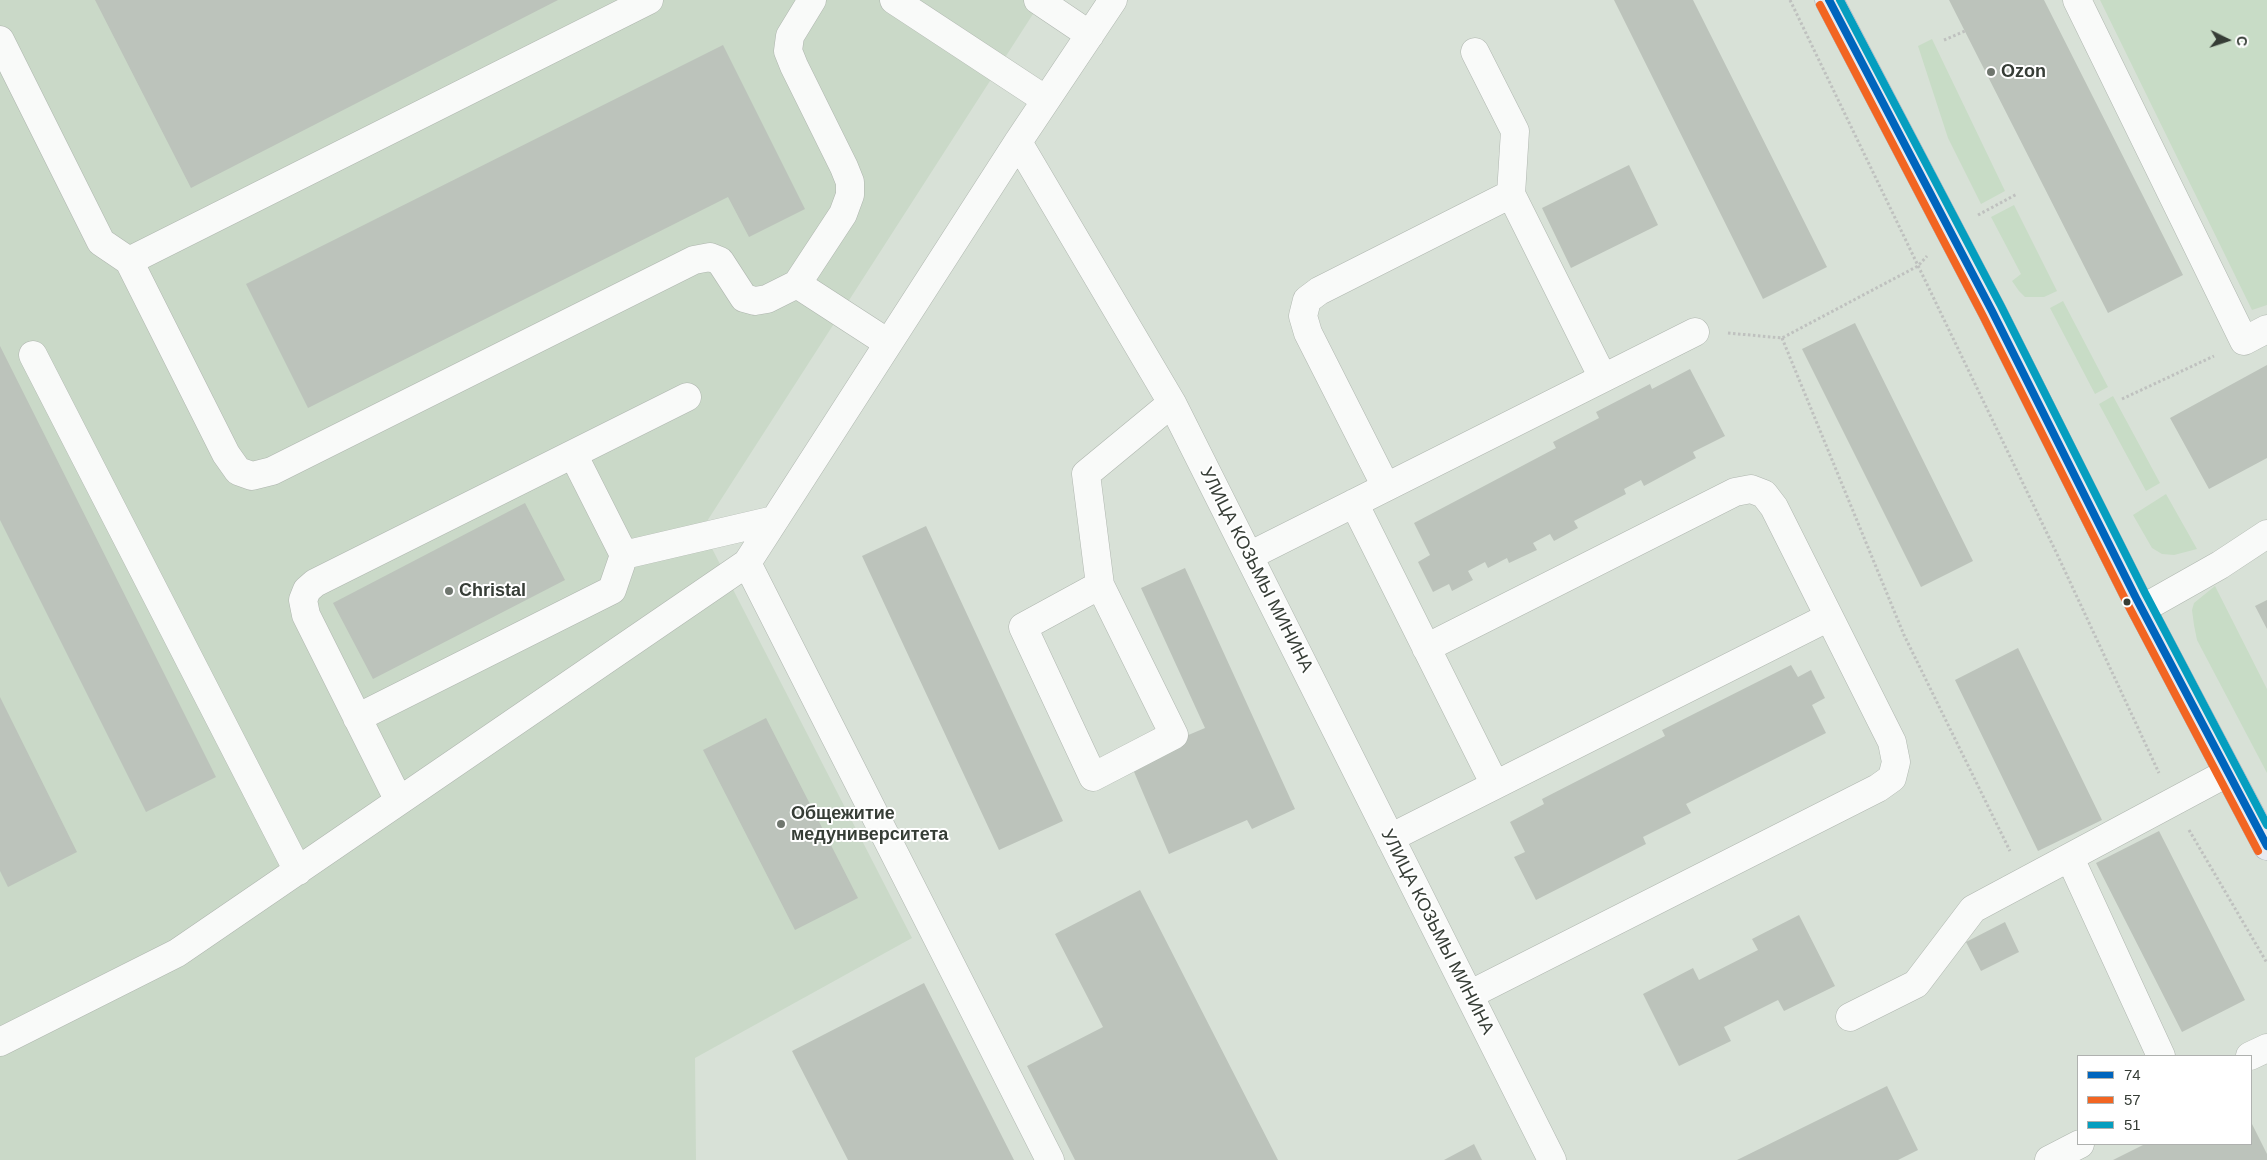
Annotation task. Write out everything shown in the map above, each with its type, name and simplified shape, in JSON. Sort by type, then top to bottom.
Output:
[{"type":"main road","points":[[1829,0],[1992,311],[2142,609],[2267,846]]},
{"type":"street","points":[[129,261],[648,0]]},
{"type":"street","points":[[0,40],[101,242],[129,261],[226,454],[238,471],[252,476],[272,472],[694,260],[710,258],[720,261],[744,298],[755,301],[768,299],[797,284],[843,214],[850,194],[850,182],[844,167],[788,51],[790,36],[812,0]]},
{"type":"street","points":[[894,0],[1046,100]]},
{"type":"street","points":[[1038,0],[1090,35]]},
{"type":"street","points":[[2076,0],[2255,335]]},
{"type":"street","points":[[0,1042],[178,953],[747,562],[1018,142],[1090,35],[1104,3]]},
{"type":"street","points":[[1475,52],[1515,131],[1511,194],[1603,378]]},
{"type":"street","name":"УЛИЦА КОЗЬМЫ МИНИНА","points":[[1018,142],[1172,403],[1552,1160]]},
{"type":"street","points":[[1386,487],[1308,333],[1303,316],[1307,300],[1319,291],[1511,194]]},
{"type":"street","points":[[797,284],[888,343]]},
{"type":"street","points":[[1249,556],[1695,332]]},
{"type":"street","points":[[33,355],[298,871]]},
{"type":"street","points":[[399,801],[306,615],[303,600],[307,590],[315,584],[687,397]]},
{"type":"street","points":[[1100,585],[1023,626],[1093,777],[1174,735],[1100,585],[1086,474],[1172,403]]},
{"type":"street","points":[[357,718],[612,590],[624,555],[573,454]]},
{"type":"street","points":[[1426,648],[1735,492],[1751,489],[1764,494],[1774,507],[1892,742],[1896,762],[1892,778],[1878,788],[1469,994]]},
{"type":"street","points":[[1354,504],[1495,785]]},
{"type":"street","points":[[624,555],[774,520]]},
{"type":"street","points":[[2142,609],[2220,565],[2267,534]]},
{"type":"street","points":[[747,562],[1050,1160]]},
{"type":"street","points":[[1390,838],[1830,617]]},
{"type":"street","points":[[1850,1017],[1916,984],[1973,909],[2227,773]]},
{"type":"street","points":[[2070,858],[2161,1055]]},
{"type":"street","points":[[2252,1055],[2267,1048]]},
{"type":"street","points":[[2049,1160],[2078,1145]]},
{"type":"path","points":[[1790,0],[2057,554],[2173,803],[2267,963]]},
{"type":"path","points":[[1944,40],[1965,31]]},
{"type":"path","points":[[1974,217],[2017,194]]},
{"type":"path","points":[[1695,332],[1745,333],[1782,338],[1918,266]]},
{"type":"path","points":[[2122,399],[2255,335]]},
{"type":"path","points":[[1782,338],[1904,635],[2025,882]]},
{"type":"shaded area","points":[[0,0],[1042,0],[702,529],[912,938],[695,1058],[696,1160],[0,1160]]},
{"type":"shaded area","points":[[2100,0],[2267,0],[2267,305],[2252,310]]},
{"type":"shaded area","points":[[1932,39],[2005,191],[1981,204],[1948,138],[1918,46]]},
{"type":"shaded area","points":[[2014,205],[2057,291],[2044,297],[2025,297],[2012,281],[2021,274],[1991,217]]},
{"type":"shaded area","points":[[2063,301],[2108,387],[2095,394],[2050,308]]},
{"type":"shaded area","points":[[2113,396],[2160,483],[2146,491],[2099,404]]},
{"type":"shaded area","points":[[2166,494],[2197,549],[2174,555],[2162,554],[2152,548],[2133,515]]},
{"type":"shaded area","points":[[2215,586],[2267,689],[2267,773],[2197,640],[2192,610],[2194,603]]},
{"type":"building","points":[[95,0],[558,0],[191,188]]},
{"type":"building","points":[[1614,0],[1693,0],[1827,267],[1763,299]]},
{"type":"building","points":[[1949,0],[2044,0],[2183,275],[2108,313]]},
{"type":"building","points":[[723,45],[805,209],[749,237],[728,197],[308,408],[246,284]]},
{"type":"building","points":[[1629,165],[1658,225],[1571,268],[1542,208]]},
{"type":"building","points":[[1855,323],[1973,561],[1921,587],[1802,349]]},
{"type":"building","points":[[0,346],[216,777],[146,812],[0,520]]},
{"type":"building","points":[[2267,365],[2267,458],[2209,489],[2170,418]]},
{"type":"building","points":[[1690,369],[1725,436],[1693,452],[1696,458],[1644,486],[1641,480],[1624,489],[1626,494],[1574,521],[1578,528],[1554,541],[1550,534],[1533,543],[1537,550],[1509,563],[1507,558],[1488,568],[1485,562],[1468,571],[1473,580],[1452,591],[1449,584],[1433,592],[1418,562],[1430,555],[1414,523],[1556,448],[1553,442],[1599,418],[1596,412],[1650,384],[1652,389]]},
{"type":"building","name":"Christal","points":[[525,503],[565,580],[373,679],[333,603]]},
{"type":"building","points":[[926,526],[1063,821],[999,850],[862,556]]},
{"type":"building","points":[[1185,568],[1295,809],[1252,829],[1247,820],[1169,854],[1129,760],[1205,728],[1141,588]]},
{"type":"building","points":[[2267,600],[2267,629],[2255,606]]},
{"type":"building","points":[[2018,648],[2102,820],[2038,851],[1955,680]]},
{"type":"building","points":[[1791,665],[1798,677],[1811,670],[1825,698],[1812,705],[1826,733],[1686,804],[1691,813],[1643,837],[1646,844],[1536,900],[1514,857],[1525,852],[1510,822],[1544,804],[1542,799],[1665,736],[1662,730]]},
{"type":"building","points":[[0,697],[77,852],[8,887],[0,871]]},
{"type":"building","name":"Общежитие медуниверситета","points":[[766,718],[858,898],[795,930],[703,750]]},
{"type":"building","points":[[2159,831],[2245,1000],[2182,1032],[2096,863]]},
{"type":"building","points":[[1140,890],[1278,1160],[1075,1160],[1027,1066],[1103,1027],[1055,934]]},
{"type":"building","points":[[1799,915],[1835,986],[1784,1011],[1778,1000],[1724,1027],[1731,1041],[1679,1066],[1643,994],[1693,968],[1699,980],[1758,950],[1752,939]]},
{"type":"building","points":[[2005,922],[2019,952],[1981,971],[1966,942]]},
{"type":"building","points":[[924,983],[1014,1160],[848,1160],[792,1051]]},
{"type":"building","points":[[1887,1086],[1918,1150],[1898,1160],[1737,1160]]},
{"type":"building","points":[[2252,1124],[2267,1154],[2267,1160],[2113,1160],[2143,1145],[2252,1145]]},
{"type":"building","points":[[1474,1144],[1482,1160],[1444,1160]]},
{"type":"transit line","name":"74","points":[[1829,0],[1992,311],[2136,598],[2267,846]]},
{"type":"transit line","name":"51","points":[[1840,0],[2001,306],[2145,593],[2267,825]]},
{"type":"transit line","name":"57","points":[[1820,5],[1983,316],[2127,603],[2258,851]]},
{"type":"place","name":"Ozon","points":[[1991,72]]},
{"type":"place","name":"Christal","points":[[449,591]]},
{"type":"place","name":"Общежитие медуниверситета","points":[[781,824]]}]
